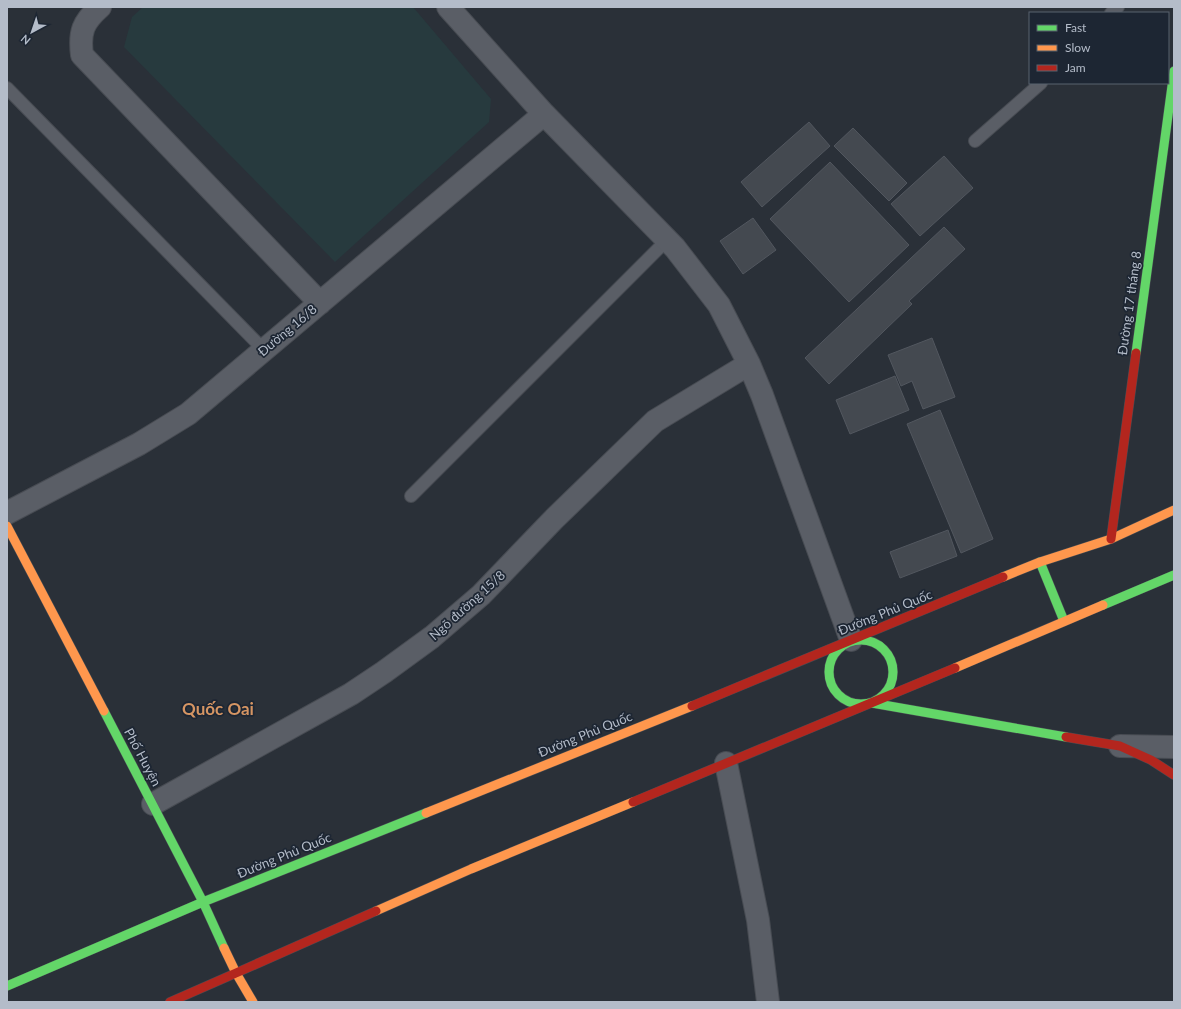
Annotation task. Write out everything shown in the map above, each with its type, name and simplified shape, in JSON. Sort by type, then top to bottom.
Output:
[{"type":"main road","name":"Đường 17 tháng 8","points":[[1111,539],[1174,71]]},
{"type":"main road","name":"Đường Phủ Quốc","points":[[7,986],[204,902],[762,678],[1040,562],[1111,539],[1174,510]]},
{"type":"main road","name":"Phố Huyện","points":[[7,526],[204,902],[236,973],[253,1002]]},
{"type":"main road","points":[[1040,562],[1064,621]]},
{"type":"main road","points":[[170,1002],[471,868],[872,703],[1174,575]]},
{"type":"main road","points":[[872,703],[881,698],[888,690],[893,676],[892,661],[887,652],[880,645],[870,641],[851,640],[841,646],[835,653],[830,662],[829,673],[830,682],[835,692],[852,703],[872,703],[1120,746],[1151,760],[1174,775]]},
{"type":"street","points":[[100,7],[81,32],[82,55],[320,303]]},
{"type":"street","points":[[448,7],[544,114],[675,248],[719,305],[749,364],[778,438],[851,640]]},
{"type":"street","name":"Đường 16/8","points":[[7,513],[138,444],[188,414],[544,114]]},
{"type":"street","name":"Ngõ đường 15/8","points":[[153,804],[351,694],[432,637],[481,595],[554,519],[655,421],[749,364]]},
{"type":"street","points":[[1120,746],[1174,747]]},
{"type":"street","points":[[726,763],[758,920],[768,1002]]},
{"type":"lane","points":[[975,141],[1040,84]]},
{"type":"lane","points":[[7,88],[264,350]]},
{"type":"lane","points":[[411,496],[667,240]]},
{"type":"green space","points":[[143,7],[413,7],[491,99],[489,122],[335,262],[124,47],[132,17]]},
{"type":"building","points":[[809,122],[830,146],[762,207],[741,182]]},
{"type":"building","points":[[853,128],[907,183],[889,201],[834,146]]},
{"type":"building","points":[[944,156],[973,188],[920,236],[891,204]]},
{"type":"building","points":[[830,162],[909,245],[849,302],[770,219]]},
{"type":"building","points":[[753,218],[776,250],[743,274],[720,241]]},
{"type":"building","points":[[944,227],[965,249],[909,301],[912,304],[829,384],[805,358]]},
{"type":"building","points":[[932,338],[955,397],[923,409],[912,381],[901,386],[888,355]]},
{"type":"building","points":[[895,376],[909,410],[850,434],[836,400]]},
{"type":"building","points":[[940,410],[993,539],[961,553],[907,424]]},
{"type":"building","points":[[948,530],[957,556],[900,578],[890,552]]},
{"type":"traffic: fast","points":[[1136,353],[1174,71]]},
{"type":"traffic: fast","points":[[1040,562],[1064,621]]},
{"type":"traffic: fast","points":[[1103,605],[1174,575]]},
{"type":"traffic: fast","points":[[855,640],[867,640],[884,649],[891,660],[893,672],[891,684],[884,695],[867,704],[855,704],[843,699],[834,690],[829,678],[829,666],[834,654],[843,645],[855,640]]},
{"type":"traffic: fast","points":[[872,703],[1066,737]]},
{"type":"traffic: fast","points":[[104,711],[203,902],[224,948]]},
{"type":"traffic: fast","points":[[203,902],[426,813]]},
{"type":"traffic: fast","points":[[7,986],[203,902]]},
{"type":"traffic: slow","points":[[1003,577],[1040,562],[1111,539],[1174,510]]},
{"type":"traffic: slow","points":[[7,526],[104,711]]},
{"type":"traffic: slow","points":[[955,668],[1103,605]]},
{"type":"traffic: slow","points":[[426,813],[692,706]]},
{"type":"traffic: slow","points":[[376,911],[471,869],[633,802]]},
{"type":"traffic: slow","points":[[224,948],[236,973],[253,1002]]},
{"type":"traffic: jam","points":[[1111,539],[1136,353]]},
{"type":"traffic: jam","points":[[692,706],[1003,577]]},
{"type":"traffic: jam","points":[[633,802],[955,668]]},
{"type":"traffic: jam","points":[[1066,737],[1120,746],[1151,760],[1174,775]]},
{"type":"traffic: jam","points":[[236,973],[376,911]]},
{"type":"traffic: jam","points":[[170,1002],[236,973]]},
{"type":"district","name":"Quốc Oai","points":[[218,708]]}]
